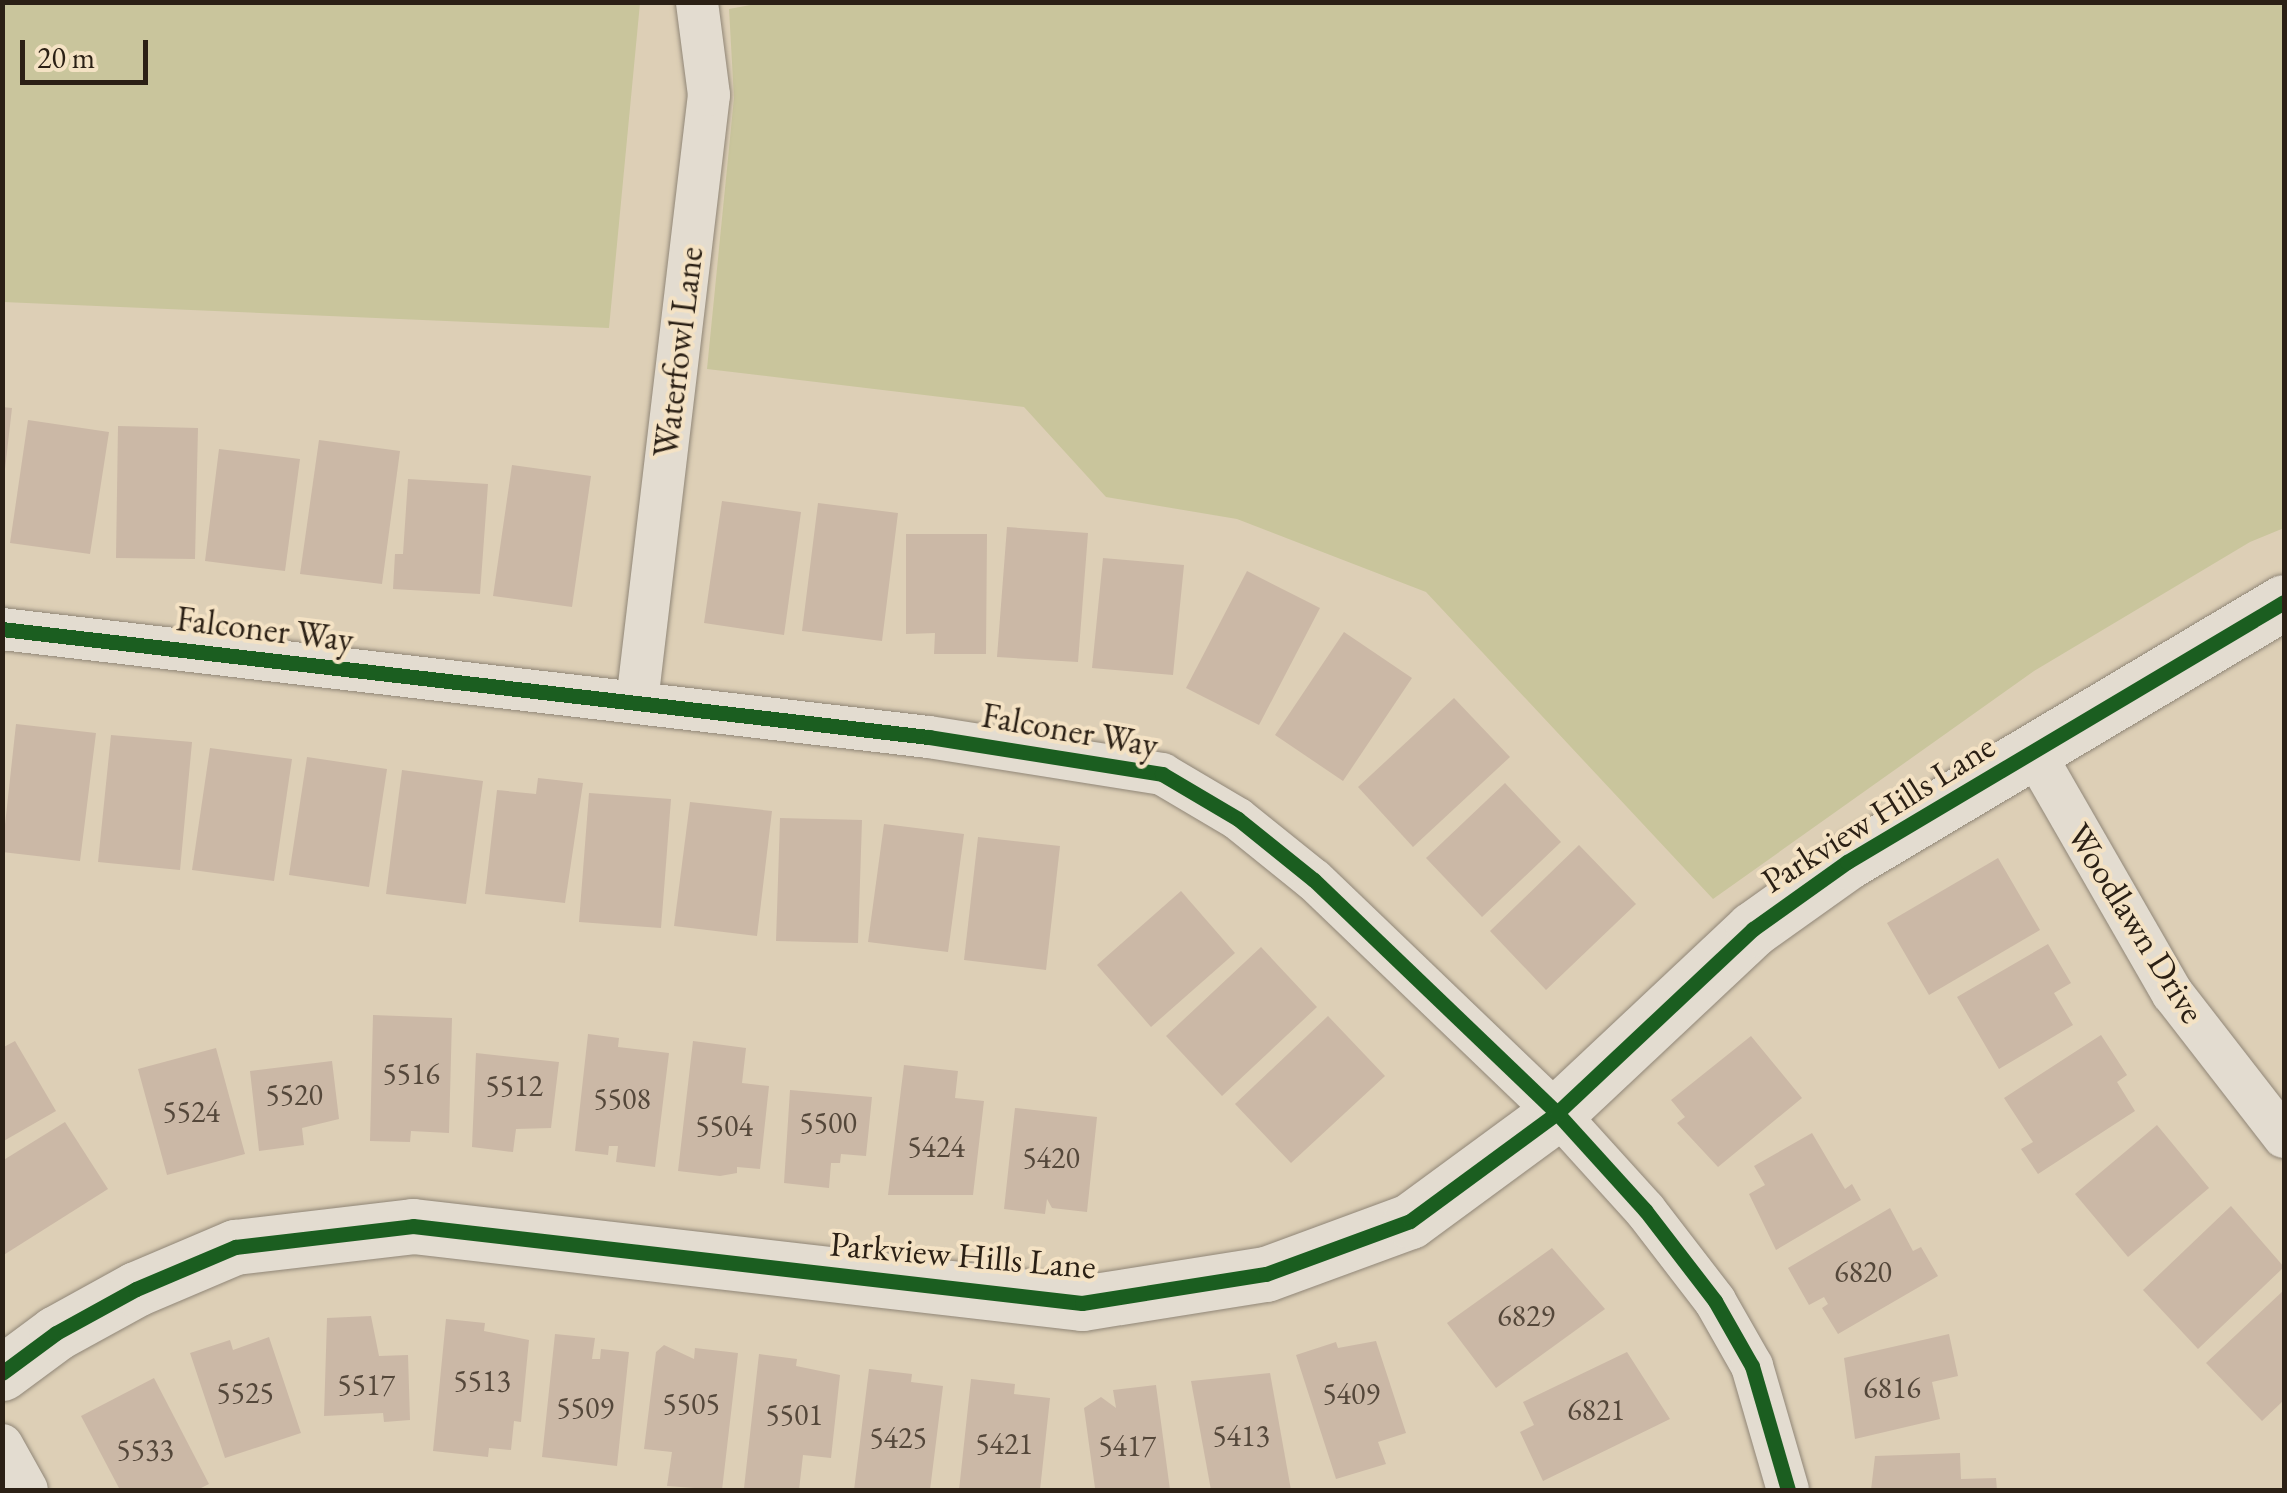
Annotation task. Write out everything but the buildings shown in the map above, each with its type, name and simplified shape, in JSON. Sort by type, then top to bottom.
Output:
[{"type":"street","name":"Waterfowl Lane","points":[[637,702],[709,95],[697,2]]},
{"type":"street","name":"Parkview Hills Lane","points":[[2,1373],[56,1333],[136,1289],[235,1247],[413,1226],[1082,1303],[1266,1274],[1410,1221],[1558,1113],[1753,929],[1846,862],[2284,602]]},
{"type":"street","name":"Falconer Way","points":[[2,628],[930,737],[1162,774],[1238,819],[1314,880],[1558,1113],[1715,1301],[1752,1366],[1788,1490]]},
{"type":"street","name":"Woodlawn Drive","points":[[2033,751],[2173,994],[2284,1136]]},
{"type":"street","points":[[2,1445],[27,1490]]},
{"type":"shaded area","points":[[3,3],[640,3],[609,328],[3,302]]},
{"type":"shaded area","points":[[761,3],[2284,3],[2284,528],[2250,542],[2034,671],[1713,899],[1426,592],[1237,519],[1106,497],[1024,407],[707,369],[734,98],[729,9]]},
{"type":"cycle path","points":[[2,1373],[56,1333],[136,1289],[235,1247],[413,1226],[1082,1303],[1266,1274],[1410,1221],[1557,1113],[1753,929],[1847,862],[2284,602]]},
{"type":"cycle path","points":[[2,629],[929,737],[1162,774],[1238,819],[1314,880],[1557,1113],[1645,1210],[1715,1301],[1752,1366],[1788,1490]]}]
